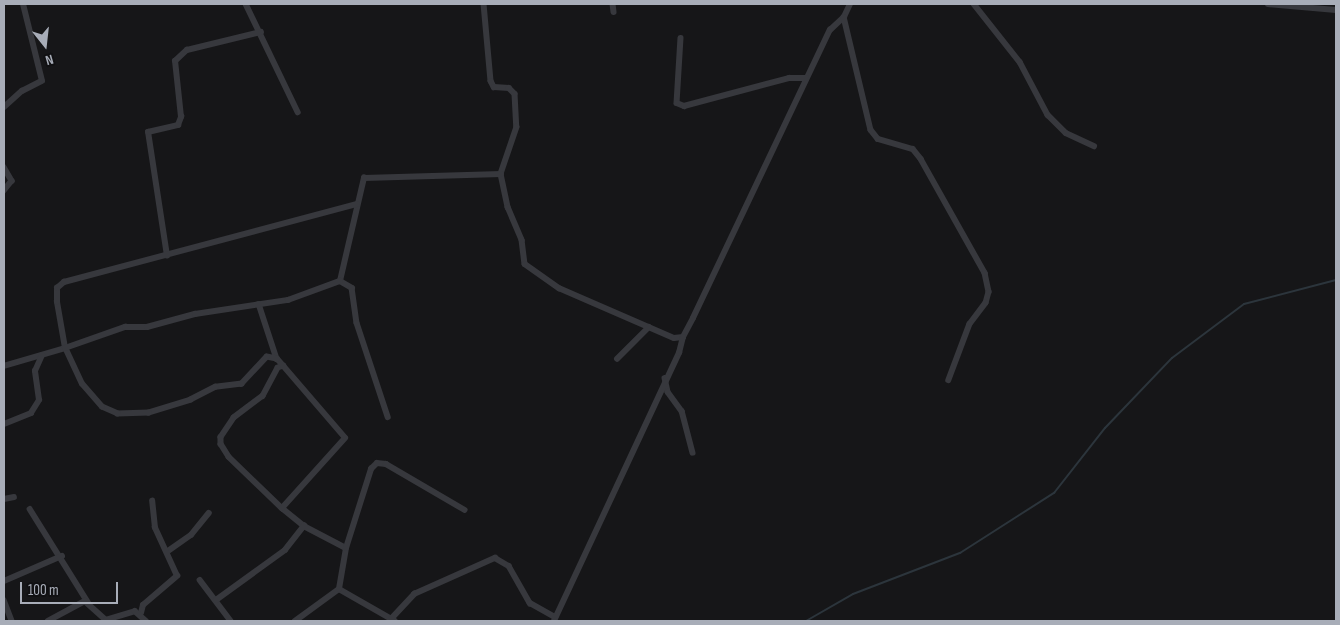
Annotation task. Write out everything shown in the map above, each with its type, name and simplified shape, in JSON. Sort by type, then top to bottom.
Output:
[{"type":"street","points":[[4,106],[22,90],[42,81],[22,4]]},
{"type":"street","points":[[246,4],[298,112]]},
{"type":"street","points":[[484,4],[491,81],[494,87],[509,88],[515,94],[518,127],[501,174],[528,268],[559,288],[674,338],[683,337]]},
{"type":"street","points":[[613,4],[614,12]]},
{"type":"street","points":[[339,589],[394,620],[414,594],[495,558],[509,566],[530,602],[554,619],[683,337],[806,78],[830,30],[844,17],[850,4]]},
{"type":"street","points":[[974,4],[1020,62],[1048,115],[1066,133],[1094,146]]},
{"type":"street","points":[[1268,4],[1336,10]]},
{"type":"street","points":[[844,17],[871,130],[878,139],[913,149],[922,158],[986,273],[989,292],[986,303],[970,324],[949,380]]},
{"type":"street","points":[[167,256],[148,132],[178,125],[181,117],[176,61],[187,50],[261,32]]},
{"type":"street","points":[[681,38],[678,103],[684,106],[789,78],[806,78]]},
{"type":"street","points":[[4,167],[12,181],[4,191]]},
{"type":"street","points":[[340,281],[364,178],[501,174]]},
{"type":"street","points":[[277,359],[267,357],[242,384],[216,387],[191,400],[149,413],[118,414],[102,407],[87,390],[64,348],[58,288],[72,280],[357,204]]},
{"type":"street","points":[[4,366],[125,327],[147,327],[195,314],[288,300],[340,281]]},
{"type":"street","points":[[340,281],[352,288],[358,323],[388,417]]},
{"type":"street","points":[[259,304],[277,359],[345,438],[344,444],[282,508]]},
{"type":"street","points":[[617,359],[650,326]]},
{"type":"street","points":[[4,424],[31,413],[39,400],[35,371],[42,355]]},
{"type":"street","points":[[284,366],[278,368],[263,396],[234,418],[221,437],[229,457],[282,508],[304,526],[346,548]]},
{"type":"street","points":[[665,378],[668,392],[682,411],[693,453]]},
{"type":"street","points":[[295,621],[339,589],[346,548],[371,469],[377,463],[386,464],[465,510]]},
{"type":"street","points":[[4,499],[14,498]]},
{"type":"street","points":[[144,621],[141,613],[143,605],[177,576],[168,551],[155,528],[152,501]]},
{"type":"street","points":[[30,509],[62,556],[88,602],[106,621],[131,612],[141,613]]},
{"type":"street","points":[[168,551],[191,535],[209,513]]},
{"type":"street","points":[[216,600],[286,550],[304,526]]},
{"type":"street","points":[[4,581],[62,556]]},
{"type":"street","points":[[200,580],[231,621]]},
{"type":"street","points":[[4,600],[12,621]]},
{"type":"street","points":[[48,621],[88,602]]},
{"type":"waterway","points":[[806,621],[853,594],[960,553],[1054,493],[1105,428],[1172,358],[1244,304],[1336,280]]}]
